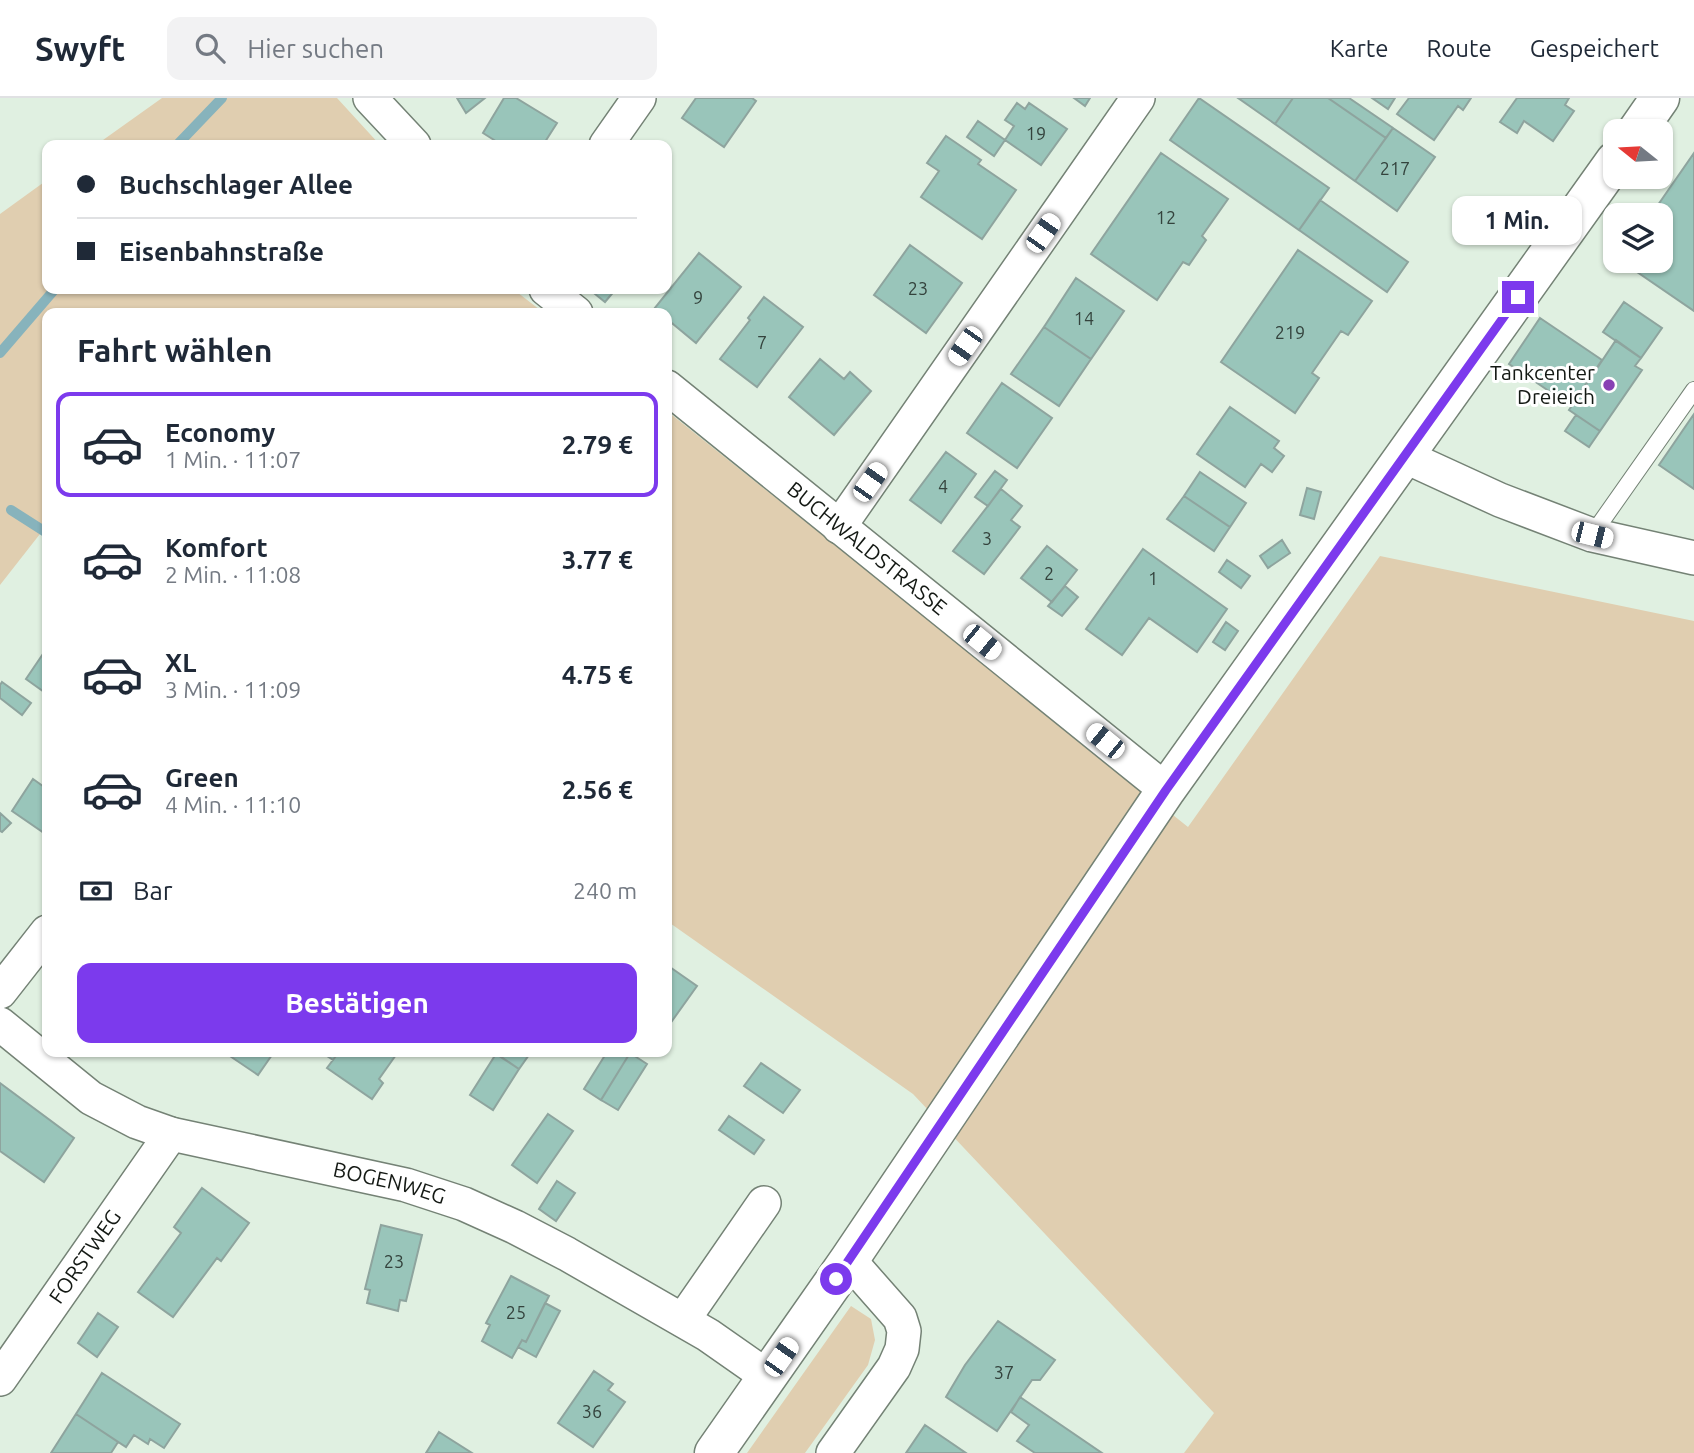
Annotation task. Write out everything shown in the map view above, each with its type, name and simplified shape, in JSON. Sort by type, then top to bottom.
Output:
[{"type":"main road","points":[[714,1453],[849,1260],[1166,790],[1603,178]]},
{"type":"street","points":[[370,98],[409,140]]},
{"type":"street","points":[[610,140],[639,98]]},
{"type":"street","points":[[839,527],[1138,98]]},
{"type":"street","points":[[552,294],[570,308]]},
{"type":"street","name":"BUCHWALDSTRASSE","points":[[672,391],[1166,790]]},
{"type":"street","points":[[1404,456],[1500,500],[1592,535],[1694,558]]},
{"type":"street","points":[[0,992],[42,938]]},
{"type":"street","name":"BOGENWEG","points":[[0,1024],[91,1098],[137,1122],[171,1134],[406,1185],[464,1204],[567,1254],[683,1320],[768,1377]]},
{"type":"street","name":"FORSTWEG","points":[[0,1379],[171,1134]]},
{"type":"street","points":[[683,1320],[764,1203]]},
{"type":"street","points":[[833,1453],[894,1367],[902,1349],[904,1331],[900,1318],[849,1260]]},
{"type":"lane","points":[[1592,535],[1694,390]]},
{"type":"shaded area","points":[[162,98],[337,98],[375,140],[103,140]]},
{"type":"shaded area","points":[[42,184],[42,294],[519,294],[538,308],[42,308],[42,531],[0,585],[0,214]]},
{"type":"shaded area","points":[[672,415],[1188,827],[1380,556],[1694,621],[1694,1453],[1184,1453],[1214,1413],[913,1094],[672,925]]},
{"type":"shaded area","points":[[851,1306],[871,1319],[875,1340],[868,1365],[805,1453],[747,1453]]},
{"type":"building","points":[[457,98],[485,98],[466,113]]},
{"type":"building","points":[[504,98],[516,98],[557,123],[546,140],[494,140],[483,133]]},
{"type":"building","points":[[696,98],[752,98],[756,101],[724,147],[682,118]]},
{"type":"building","points":[[1074,98],[1090,98],[1085,106]]},
{"type":"building","points":[[1199,98],[1329,188],[1299,230],[1170,140]]},
{"type":"building","points":[[1238,98],[1293,98],[1275,124]]},
{"type":"building","points":[[1293,98],[1328,98],[1386,138],[1355,181],[1275,124]]},
{"type":"building","points":[[1328,98],[1349,98],[1393,128],[1386,138]]},
{"type":"building","points":[[1372,98],[1395,98],[1388,109]]},
{"type":"building","points":[[1409,98],[1471,98],[1463,110],[1458,106],[1434,140],[1397,114]]},
{"type":"building","points":[[1517,98],[1569,98],[1565,105],[1574,111],[1553,141],[1524,121],[1517,133],[1500,122]]},
{"type":"building","points":[[1017,103],[1025,109],[1029,103],[1067,129],[1041,165],[1005,140],[1014,126],[1005,120]]},
{"type":"building","points":[[978,121],[1005,140],[994,156],[967,137]]},
{"type":"building","points":[[1393,128],[1435,157],[1397,211],[1355,181]]},
{"type":"building","points":[[946,136],[981,160],[978,164],[1016,190],[982,239],[921,197],[939,171],[927,163]]},
{"type":"building","points":[[1161,153],[1228,199],[1202,236],[1206,240],[1189,265],[1183,262],[1157,300],[1091,254]]},
{"type":"building","points":[[1694,153],[1694,311],[1639,273],[1673,273],[1673,203],[1659,203],[1669,189],[1673,189],[1673,183]]},
{"type":"building","points":[[1320,200],[1408,262],[1387,292],[1299,230]]},
{"type":"building","points":[[910,245],[962,283],[926,333],[874,295]]},
{"type":"building","points":[[1298,250],[1372,301],[1348,335],[1341,331],[1312,373],[1319,378],[1295,413],[1221,362]]},
{"type":"building","points":[[699,253],[741,287],[696,343],[672,323],[672,308],[655,308],[666,294],[672,294],[672,287]]},
{"type":"building","points":[[1076,278],[1124,311],[1091,359],[1044,327]]},
{"type":"building","points":[[595,294],[612,294],[605,302]]},
{"type":"building","points":[[764,297],[803,327],[757,387],[720,359]]},
{"type":"building","points":[[1624,302],[1662,328],[1641,358],[1603,332]]},
{"type":"building","points":[[1540,318],[1602,360],[1571,406],[1509,364]]},
{"type":"building","points":[[1044,327],[1091,359],[1059,406],[1011,374]]},
{"type":"building","points":[[1616,340],[1641,358],[1635,366],[1642,370],[1600,431],[1569,410]]},
{"type":"building","points":[[820,359],[844,379],[850,372],[871,391],[834,435],[789,397]]},
{"type":"building","points":[[1002,383],[1052,418],[1017,468],[967,433]]},
{"type":"building","points":[[1230,407],[1279,441],[1274,448],[1284,456],[1272,472],[1261,464],[1245,487],[1197,454]]},
{"type":"building","points":[[1694,414],[1694,489],[1659,465]]},
{"type":"building","points":[[1576,415],[1600,431],[1589,447],[1565,431]]},
{"type":"building","points":[[946,452],[976,474],[941,523],[910,500]]},
{"type":"building","points":[[995,471],[1007,480],[988,506],[975,497]]},
{"type":"building","points":[[1200,472],[1246,503],[1230,527],[1184,496]]},
{"type":"building","points":[[1307,488],[1321,492],[1314,519],[1300,515]]},
{"type":"building","points":[[1001,489],[1022,506],[1011,520],[1020,527],[984,574],[953,551]]},
{"type":"building","points":[[1184,496],[1230,527],[1214,551],[1167,519]]},
{"type":"building","points":[[1282,540],[1290,553],[1268,568],[1260,556]]},
{"type":"building","points":[[1047,546],[1077,570],[1052,602],[1021,578]]},
{"type":"building","points":[[1143,549],[1227,609],[1197,652],[1149,618],[1122,655],[1086,629]]},
{"type":"building","points":[[1227,560],[1250,576],[1241,588],[1219,572]]},
{"type":"building","points":[[1065,586],[1078,597],[1062,616],[1048,606]]},
{"type":"building","points":[[1226,622],[1238,631],[1225,650],[1213,642]]},
{"type":"building","points":[[42,655],[42,690],[26,679]]},
{"type":"building","points":[[2,682],[31,703],[22,715],[0,698]]},
{"type":"building","points":[[33,779],[42,785],[42,832],[12,811]]},
{"type":"building","points":[[0,813],[11,823],[2,832],[0,831]]},
{"type":"building","points":[[672,968],[697,986],[672,1021]]},
{"type":"building","points":[[231,1057],[271,1057],[258,1075]]},
{"type":"building","points":[[335,1057],[394,1057],[379,1079],[383,1083],[372,1099],[327,1068]]},
{"type":"building","points":[[494,1057],[501,1057],[519,1069],[493,1110],[470,1095]]},
{"type":"building","points":[[501,1057],[527,1057],[519,1069]]},
{"type":"building","points":[[604,1057],[628,1057],[601,1100],[584,1089]]},
{"type":"building","points":[[628,1057],[636,1057],[647,1064],[618,1110],[601,1100]]},
{"type":"building","points":[[761,1063],[800,1090],[783,1113],[744,1086]]},
{"type":"building","points":[[0,1083],[74,1138],[44,1182],[0,1151]]},
{"type":"building","points":[[548,1114],[573,1131],[537,1183],[512,1165]]},
{"type":"building","points":[[729,1116],[764,1140],[754,1154],[719,1130]]},
{"type":"building","points":[[557,1181],[575,1193],[556,1221],[539,1209]]},
{"type":"building","points":[[202,1188],[249,1223],[221,1261],[217,1258],[173,1317],[138,1292],[181,1233],[174,1227]]},
{"type":"building","points":[[381,1225],[422,1235],[406,1301],[400,1300],[398,1311],[367,1303],[370,1290],[365,1289]]},
{"type":"building","points":[[511,1276],[549,1296],[526,1342],[522,1340],[512,1358],[482,1341],[490,1325],[486,1323]]},
{"type":"building","points":[[545,1303],[560,1311],[536,1357],[518,1347],[522,1340],[526,1342]]},
{"type":"building","points":[[98,1313],[118,1327],[97,1357],[78,1343]]},
{"type":"building","points":[[998,1321],[1055,1360],[1040,1380],[1032,1380],[997,1431],[946,1397],[965,1365]]},
{"type":"building","points":[[594,1371],[613,1384],[608,1390],[625,1402],[593,1447],[558,1423]]},
{"type":"building","points":[[102,1373],[180,1424],[164,1448],[150,1439],[148,1444],[134,1435],[126,1447],[76,1414]]},
{"type":"building","points":[[1020,1397],[1102,1453],[1035,1453],[1017,1441],[1029,1425],[1011,1412]]},
{"type":"building","points":[[76,1414],[118,1442],[111,1453],[51,1453]]},
{"type":"building","points":[[925,1425],[966,1453],[906,1453]]},
{"type":"building","points":[[439,1432],[472,1453],[426,1453]]},
{"type":"waterway","points":[[182,140],[222,98]]},
{"type":"waterway","points":[[0,353],[51,294]]},
{"type":"waterway","points":[[11,510],[42,530]]},
{"type":"place","name":"Tankcenter Dreieich","points":[[1609,385]]},
{"type":"route","points":[[836,1279],[1166,790],[1518,297]]}]
